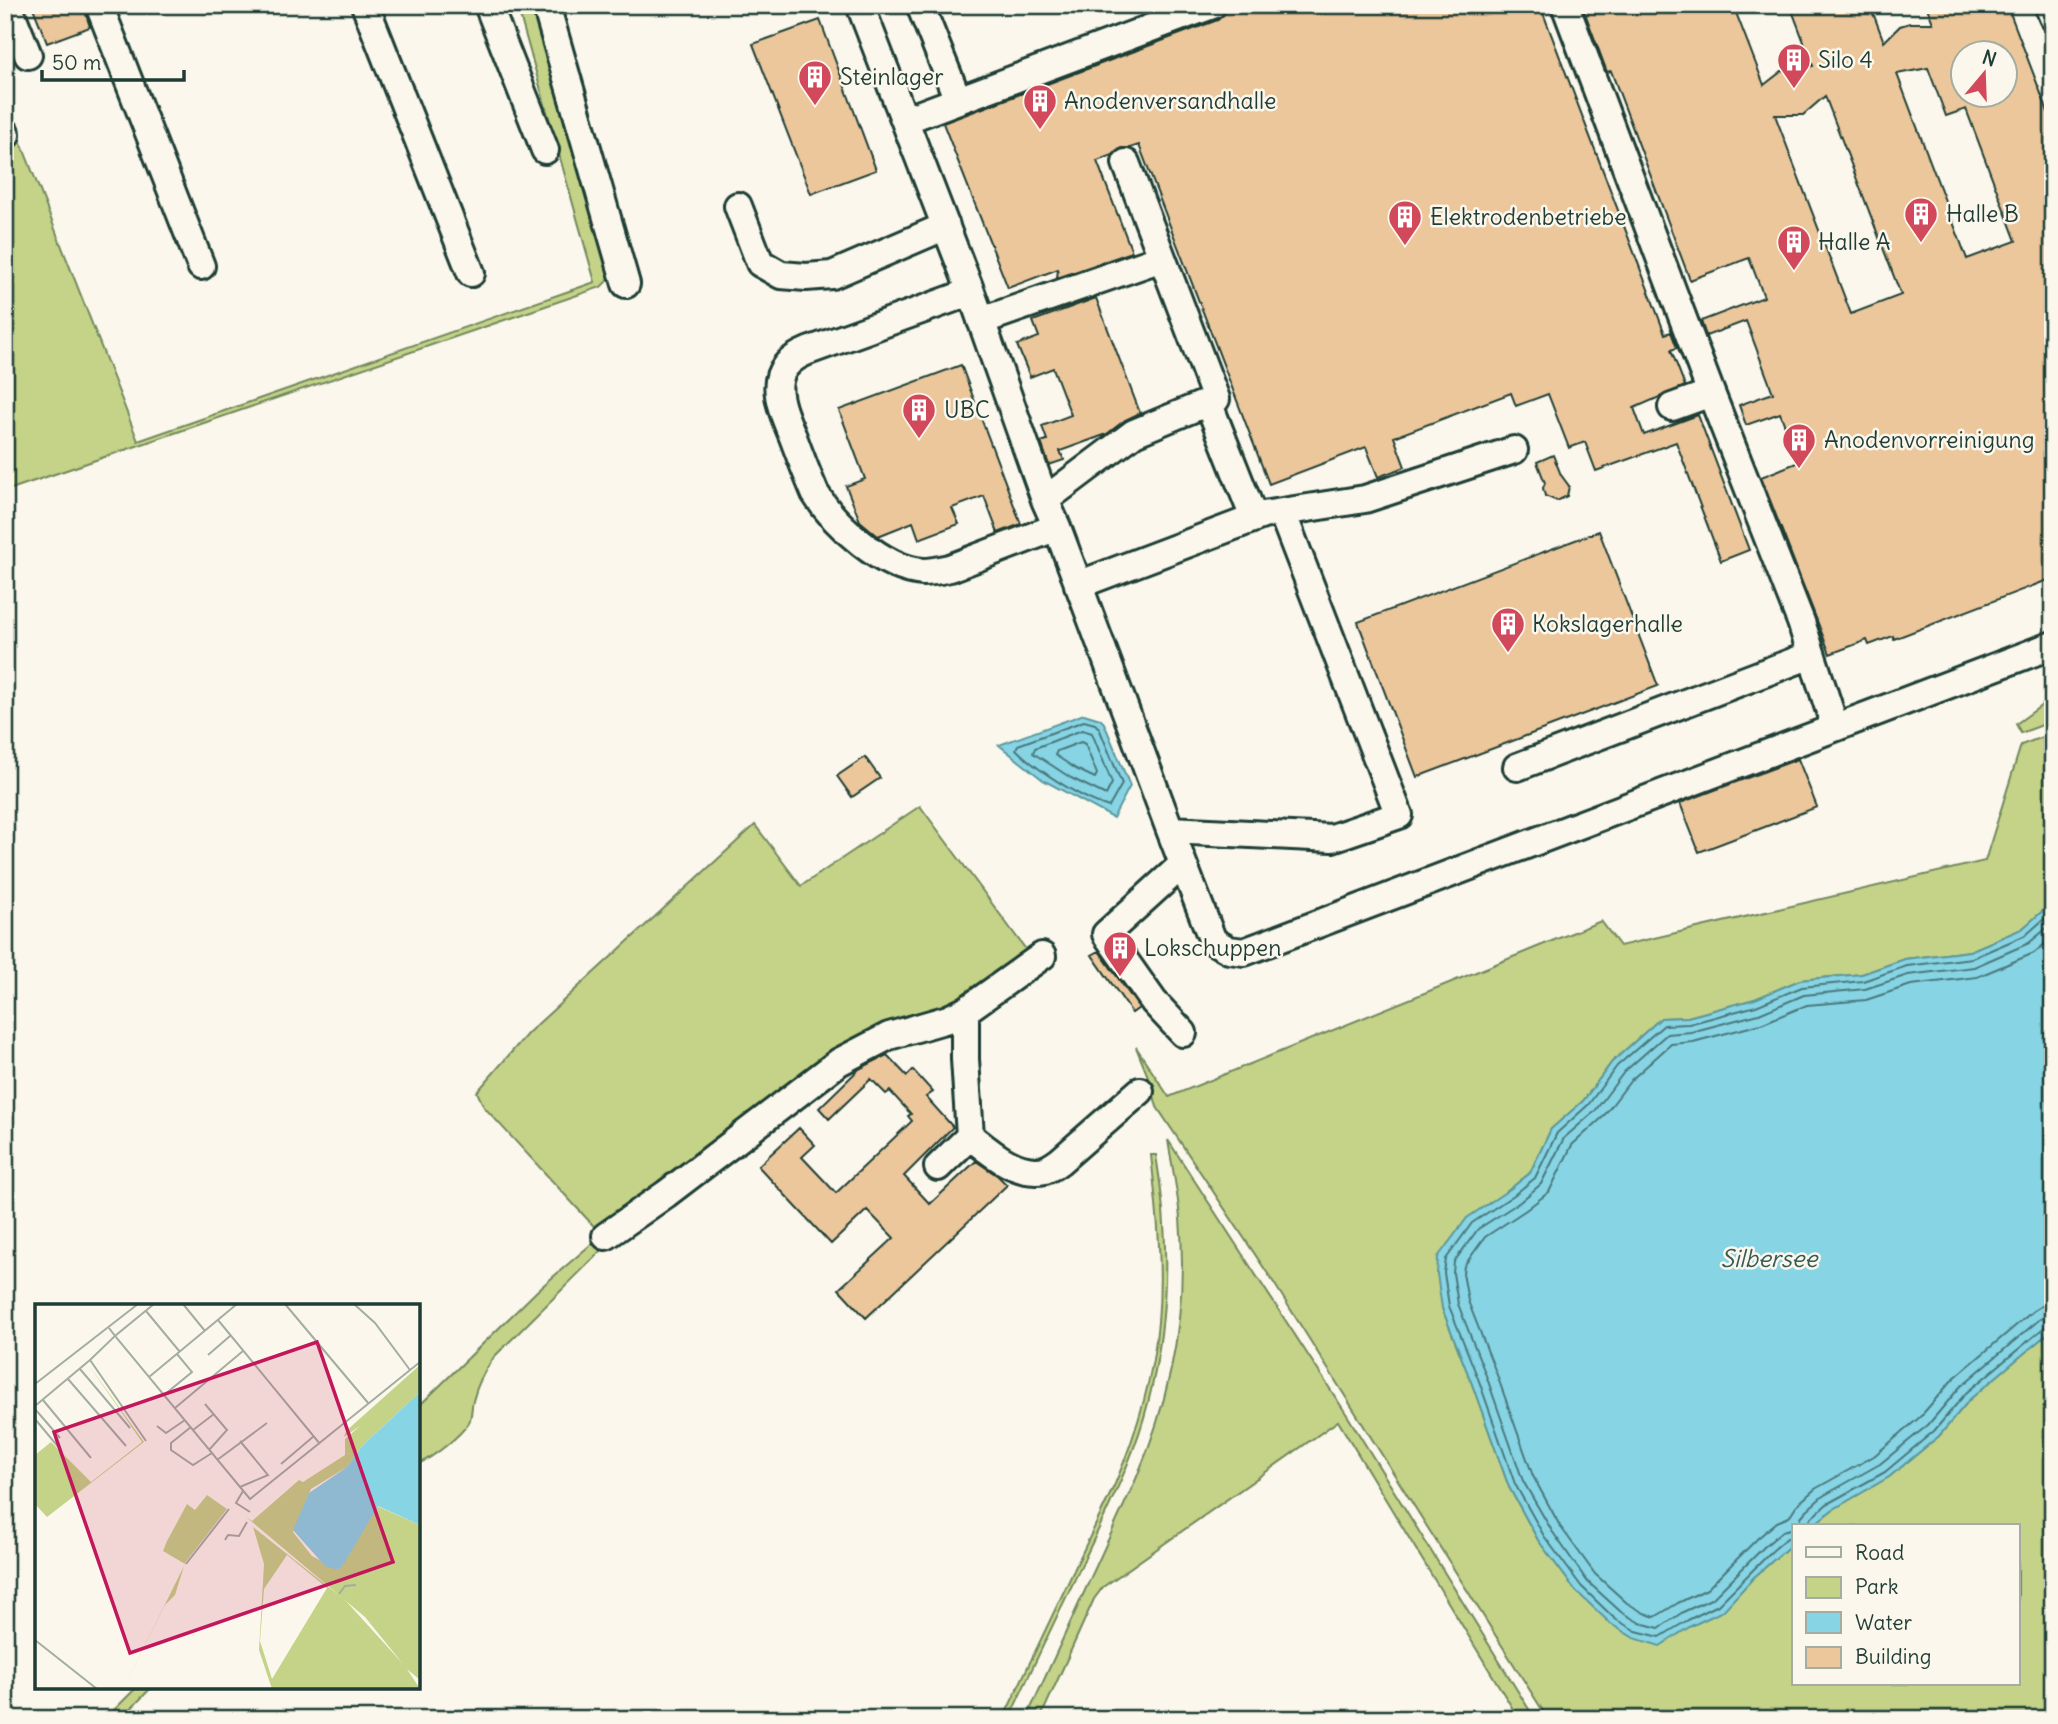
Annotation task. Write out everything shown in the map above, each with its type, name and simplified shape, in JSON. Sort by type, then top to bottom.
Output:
[{"type":"lane","points":[[8,5],[27,55]]},
{"type":"lane","points":[[99,5],[201,266]]},
{"type":"lane","points":[[365,5],[471,273]]},
{"type":"lane","points":[[488,5],[545,150]]},
{"type":"lane","points":[[546,5],[626,284]]},
{"type":"lane","points":[[860,5],[971,292],[1045,499],[1058,527],[1213,941],[1229,950],[1244,952],[2053,645]]},
{"type":"lane","points":[[920,5],[958,100]]},
{"type":"lane","points":[[905,120],[1212,5]]},
{"type":"lane","points":[[1564,5],[1631,150],[1711,393],[1801,622],[1835,727]]},
{"type":"lane","points":[[2048,5],[2053,18]]},
{"type":"lane","points":[[1045,499],[1134,433],[1216,399],[1126,163]]},
{"type":"lane","points":[[738,206],[760,262],[781,275],[832,275],[946,226]]},
{"type":"lane","points":[[981,321],[1162,258]]},
{"type":"lane","points":[[971,292],[793,358],[783,368],[780,376],[780,405],[821,503],[829,514],[856,538],[894,563],[916,571],[950,568],[1058,527]]},
{"type":"lane","points":[[1672,407],[1711,393]]},
{"type":"lane","points":[[1208,402],[1254,518]]},
{"type":"lane","points":[[1078,585],[1254,518],[1366,499],[1514,450]]},
{"type":"lane","points":[[1170,830],[1332,838],[1399,815],[1282,512]]},
{"type":"lane","points":[[1517,767],[1811,655]]},
{"type":"lane","points":[[1183,864],[1106,934],[1154,1002],[1183,1032]]},
{"type":"lane","points":[[606,1236],[666,1194],[839,1062],[889,1036],[948,1019],[965,1011],[1042,956]]},
{"type":"lane","points":[[965,1011],[970,1136],[1003,1161],[1023,1169],[1045,1170],[1060,1161],[1140,1091]]},
{"type":"lane","points":[[937,1167],[970,1136]]},
{"type":"green space","points":[[517,5],[542,5],[612,276],[601,287],[5,491],[5,145],[20,140],[138,441],[595,282]]},
{"type":"green space","points":[[2053,697],[2053,721],[2021,733],[2016,724]]},
{"type":"green space","points":[[2053,733],[2053,902],[2022,929],[1970,951],[1905,959],[1862,974],[1800,980],[1755,999],[1688,1017],[1661,1018],[1612,1062],[1583,1101],[1551,1129],[1530,1173],[1510,1189],[1442,1308],[1509,1487],[1538,1540],[1576,1591],[1691,1626],[1722,1611],[1753,1578],[1792,1544],[1792,1686],[2020,1686],[2020,1524],[1814,1524],[1832,1510],[1889,1477],[1939,1436],[1970,1399],[2053,1329],[2053,1719],[1548,1719],[1274,1283],[1157,1107],[1136,1047],[1169,1097],[1601,921],[1620,946],[1985,861],[2021,745]]},
{"type":"green space","points":[[920,806],[1030,955],[947,1012],[888,1030],[609,1243],[494,1357],[479,1383],[470,1420],[465,1428],[446,1446],[420,1463],[420,1405],[539,1289],[602,1235],[484,1107],[477,1092],[528,1033],[755,825],[801,886]]},
{"type":"green space","points":[[1168,1140],[1347,1415],[1535,1719],[1519,1719],[1338,1421],[1103,1587],[1094,1599],[1040,1719],[1026,1719],[1136,1479],[1159,1416],[1167,1384],[1179,1319],[1182,1253],[1179,1209]]},
{"type":"green space","points":[[1151,1155],[1156,1155],[1161,1186],[1165,1279],[1160,1341],[1148,1403],[1131,1456],[1109,1507],[1009,1719],[1003,1719],[1115,1484],[1143,1404],[1156,1343],[1160,1280]]},
{"type":"green space","points":[[135,1689],[150,1689],[121,1719],[105,1719]]},
{"type":"water","points":[[1084,714],[1104,723],[1130,786],[1113,818],[1043,780],[999,745]]},
{"type":"water","name":"Silbersee","points":[[2053,902],[2053,1329],[1970,1399],[1939,1436],[1889,1477],[1832,1510],[1814,1524],[1792,1524],[1792,1544],[1753,1578],[1723,1611],[1691,1626],[1660,1646],[1634,1638],[1611,1624],[1576,1591],[1538,1540],[1509,1487],[1442,1308],[1437,1274],[1438,1257],[1467,1218],[1530,1173],[1551,1129],[1583,1101],[1612,1062],[1661,1018],[1688,1017],[1755,999],[1800,980],[1862,974],[1905,959],[1970,951],[2022,929]]},
{"type":"building","points":[[32,5],[83,5],[90,27],[47,43]]},
{"type":"building","name":"Elektrodenbetriebe","points":[[1244,5],[1540,5],[1665,334],[1671,332],[1677,348],[1671,350],[1685,386],[1634,408],[1644,435],[1698,415],[1749,550],[1721,561],[1676,442],[1596,471],[1585,442],[1569,448],[1548,394],[1516,406],[1511,393],[1394,437],[1405,467],[1378,477],[1366,447],[1269,484],[1139,145],[1121,148],[1113,155],[1097,161],[1132,252],[1057,278],[1058,269],[1008,288],[943,123],[1218,20],[1225,12]]},
{"type":"building","points":[[1582,5],[1733,5],[1764,85],[1782,71],[1813,66],[1790,5],[1870,5],[1884,42],[1900,26],[1933,23],[1926,5],[2007,5],[2020,38],[1950,38],[1950,108],[2020,108],[2020,39],[2053,125],[2053,578],[1894,639],[1893,636],[1869,645],[1867,640],[1830,654],[1761,477],[1799,462],[1780,413],[1746,425],[1739,405],[1773,393],[1746,321],[1706,336],[1701,321],[1764,297],[1749,258],[1690,280],[1611,71],[1607,72]],"holes":[[[1928,68],[1946,116],[1966,109],[2016,241],[1967,259],[1897,74]],[[1825,96],[1901,295],[1851,314],[1775,115],[1803,115]]]},
{"type":"building","name":"Steinlager","points":[[820,20],[876,170],[811,194],[753,44]]},
{"type":"building","points":[[1096,298],[1140,413],[1125,420],[1107,434],[1060,451],[1064,460],[1049,465],[1041,442],[1047,440],[1042,426],[1071,415],[1053,368],[1030,377],[1017,345],[1039,337],[1033,321]]},
{"type":"building","name":"UBC","points":[[961,365],[1021,524],[998,533],[984,496],[952,508],[959,524],[919,539],[913,522],[878,536],[860,521],[846,486],[865,479],[839,410]]},
{"type":"building","points":[[1553,455],[1569,486],[1567,496],[1557,501],[1545,496],[1545,483],[1537,462]]},
{"type":"building","name":"Kokslagerhalle","points":[[1599,531],[1658,686],[1417,777],[1358,622]]},
{"type":"building","points":[[865,757],[880,778],[852,797],[837,776]]},
{"type":"building","points":[[1798,759],[1817,807],[1699,852],[1680,803]]},
{"type":"building","points":[[1099,951],[1139,1008],[1132,1013],[1092,955]]},
{"type":"building","points":[[887,1055],[907,1076],[913,1070],[933,1092],[926,1097],[953,1127],[904,1176],[930,1204],[976,1161],[1007,1185],[866,1318],[839,1289],[894,1238],[867,1210],[831,1244],[758,1166],[799,1128],[815,1145],[802,1157],[836,1193],[912,1121],[908,1116],[911,1114],[890,1091],[886,1094],[871,1079],[829,1119],[819,1108],[859,1069]]},
{"type":"place","name":"Silo 4","points":[[1794,90]]},
{"type":"place","name":"Steinlager","points":[[815,107]]},
{"type":"place","name":"Anodenversandhalle","points":[[1040,131]]},
{"type":"place","name":"Halle B","points":[[1921,244]]},
{"type":"place","name":"Elektrodenbetriebe","points":[[1405,247]]},
{"type":"place","name":"Halle A","points":[[1794,272]]},
{"type":"place","name":"UBC","points":[[919,440]]},
{"type":"place","name":"Anodenvorreinigung","points":[[1799,470]]},
{"type":"place","name":"Kokslagerhalle","points":[[1508,654]]},
{"type":"place","name":"Lokschuppen","points":[[1120,978]]}]
